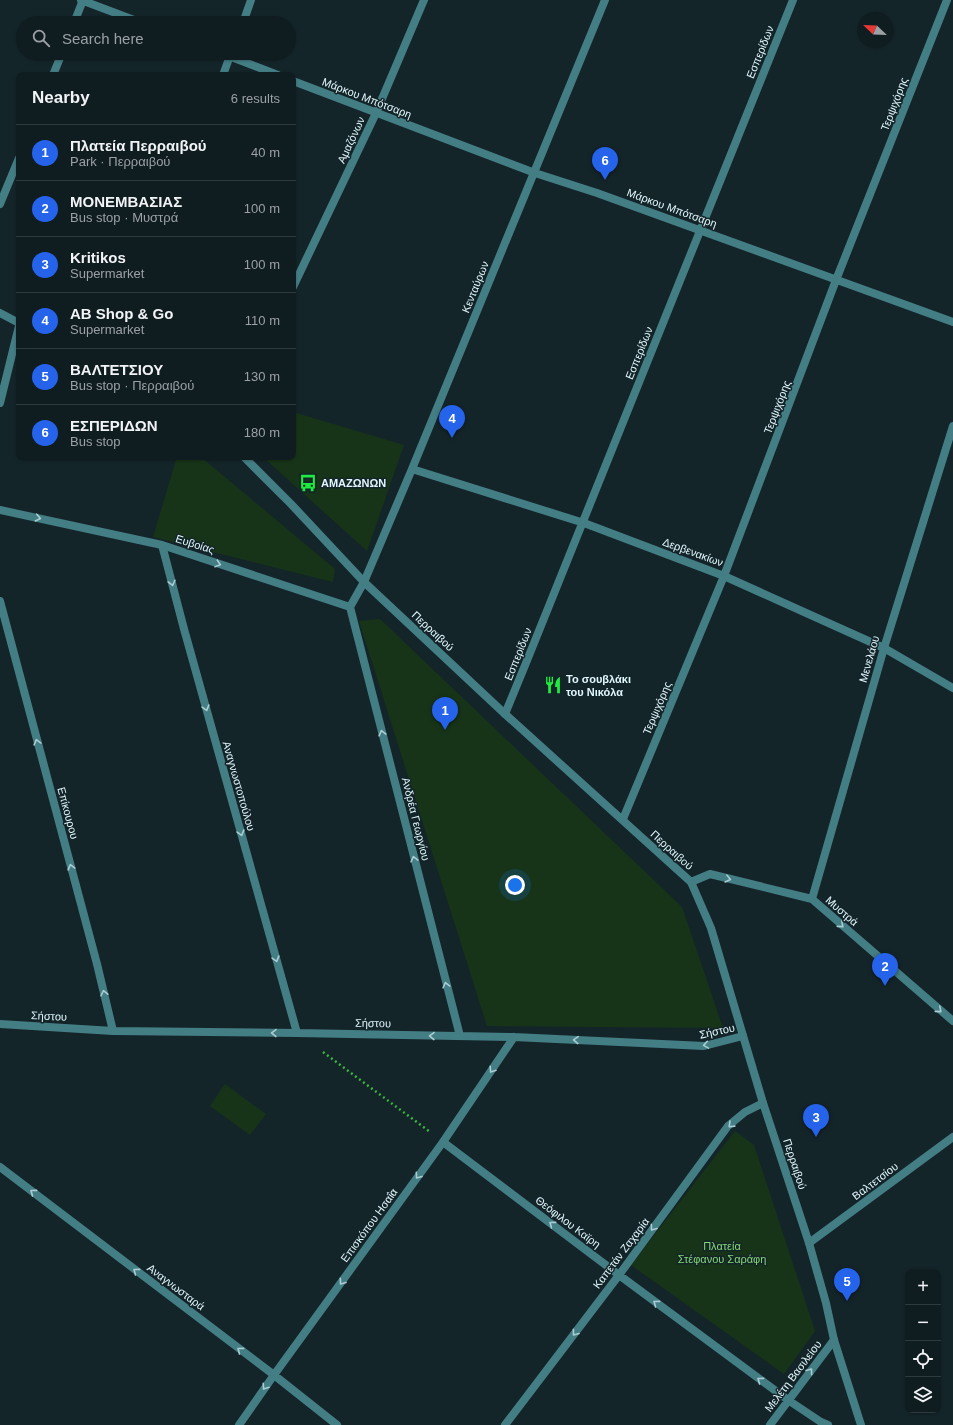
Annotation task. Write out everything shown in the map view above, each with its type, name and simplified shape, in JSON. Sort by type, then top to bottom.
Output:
[{"type":"street","points":[[77,16],[83,0],[124,16]]},
{"type":"street","points":[[245,16],[251,0]]},
{"type":"street","name":"Αμαζόνων","points":[[296,281],[376,113],[424,0]]},
{"type":"street","name":"Κενταύρων","points":[[364,582],[605,0]]},
{"type":"street","name":"Εσπερίδων","points":[[505,714],[584,523],[793,0]]},
{"type":"street","name":"Τερψιχόρης","points":[[623,820],[724,576],[836,280],[947,0]]},
{"type":"street","points":[[54,72],[59,60]]},
{"type":"street","points":[[224,72],[228,60]]},
{"type":"street","points":[[242,60],[271,72]]},
{"type":"street","name":"Μάρκου Μπότσαρη","points":[[296,82],[535,172],[953,322]]},
{"type":"street","points":[[0,204],[16,165]]},
{"type":"street","points":[[0,313],[16,322]]},
{"type":"street","points":[[0,402],[16,336]]},
{"type":"street","name":"Μενελάου","points":[[812,899],[884,648],[953,426]]},
{"type":"street","name":"Περραιβού","points":[[247,460],[292,504],[364,582],[505,714],[691,882],[710,928],[763,1103],[809,1243],[826,1303],[834,1340],[862,1425]]},
{"type":"street","name":"Δερβενακίων","points":[[412,469],[584,523],[724,576],[884,648],[953,688]]},
{"type":"street","name":"Ευβοίας","points":[[0,510],[162,545],[350,607]]},
{"type":"street","name":"Αναγνωστοπούλου","points":[[162,545],[297,1033]]},
{"type":"street","points":[[350,607],[364,582]]},
{"type":"street","name":"Επίκουρου","points":[[0,602],[97,964],[113,1031]]},
{"type":"street","name":"Ανδρέα Γεωργίου","points":[[350,607],[460,1036]]},
{"type":"street","name":"Μυστρά","points":[[691,882],[710,874],[812,899],[953,1021]]},
{"type":"street","name":"Σήστου","points":[[0,1024],[113,1031],[514,1037],[704,1046],[743,1036]]},
{"type":"street","name":"Επισκόπου Ησαΐα","points":[[239,1425],[443,1142],[514,1037]]},
{"type":"street","name":"Καπετάν Ζαχαρία","points":[[505,1425],[619,1275],[728,1126],[745,1112],[763,1103]]},
{"type":"street","name":"Βαλτετσίου","points":[[809,1243],[953,1137]]},
{"type":"street","name":"Θεόφιλου Καϊρη","points":[[443,1142],[788,1400],[828,1425]]},
{"type":"street","name":"Αναγνωσταρά","points":[[0,1167],[274,1375],[337,1425]]},
{"type":"street","name":"Μελέτη Βασιλείου","points":[[770,1425],[834,1340]]},
{"type":"path","points":[[322,1052],[443,1142]]},
{"type":"green space","points":[[296,413],[404,445],[367,551],[266,460],[296,460]]},
{"type":"green space","points":[[176,460],[205,460],[335,569],[333,582],[153,537]]},
{"type":"green space","points":[[380,619],[682,907],[723,1028],[487,1026],[359,621]]},
{"type":"green space","points":[[225,1084],[266,1114],[250,1135],[210,1106]]},
{"type":"green space","name":"Πλατεία Στέφανου Σαράφη","points":[[735,1131],[754,1145],[815,1331],[784,1374],[631,1265]]},
{"type":"place","name":"ΕΣΠΕΡΙΔΩΝ","points":[[605,180]]},
{"type":"place","name":"AB Shop & Go","points":[[452,438]]},
{"type":"place","name":"ΑΜΑΖΩΝΩΝ","points":[[308,483]]},
{"type":"place","name":"Το σουβλάκι του Νικόλα","points":[[553,685]]},
{"type":"place","name":"Πλατεία Περραιβού","points":[[445,730]]},
{"type":"place","name":"ΜΟΝΕΜΒΑΣΙΑΣ","points":[[885,986]]},
{"type":"place","name":"Kritikos","points":[[816,1137]]},
{"type":"place","name":"ΒΑΛΤΕΤΣΙΟΥ","points":[[847,1301]]}]
